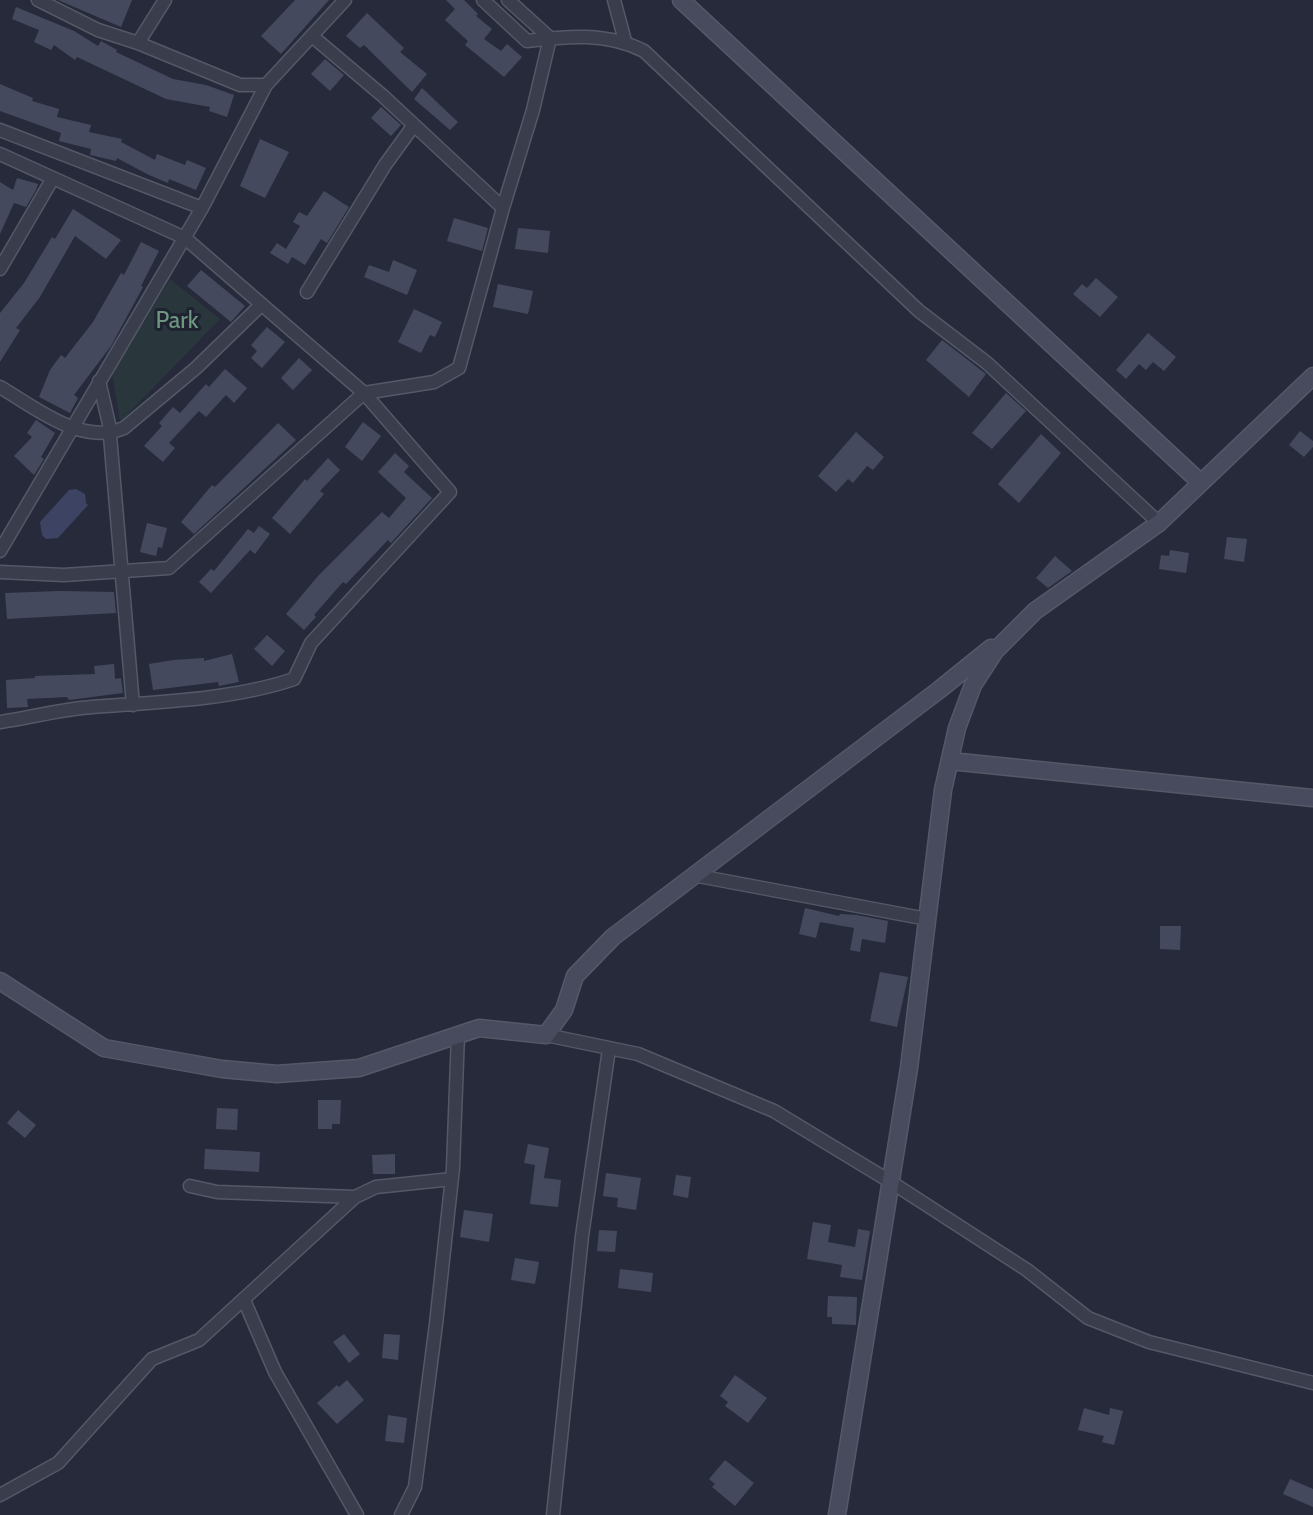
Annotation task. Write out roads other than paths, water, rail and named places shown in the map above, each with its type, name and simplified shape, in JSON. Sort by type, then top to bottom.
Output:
[{"type":"main road","points":[[681,0],[1201,483]]},
{"type":"main road","points":[[0,981],[104,1048],[222,1069],[277,1074],[359,1068],[479,1028],[546,1035],[564,1010],[575,976],[613,937],[939,690],[1035,611],[1159,523],[1313,376]]},
{"type":"main road","points":[[837,1515],[909,1068],[943,790],[957,728],[973,685],[995,651],[1035,611]]},
{"type":"main road","points":[[950,761],[1313,798]]},
{"type":"street","points":[[38,0],[98,30],[240,85],[266,85]]},
{"type":"street","points":[[138,43],[165,0]]},
{"type":"street","points":[[0,551],[185,238],[266,85],[345,0]]},
{"type":"street","points":[[483,0],[527,41],[582,36],[625,41],[644,51],[919,311],[987,363],[1159,523]]},
{"type":"street","points":[[508,0],[550,38]]},
{"type":"street","points":[[614,0],[625,41]]},
{"type":"street","points":[[312,36],[503,208]]},
{"type":"street","points":[[0,572],[64,575],[169,568],[364,393],[434,382],[459,368],[533,110],[550,38]]},
{"type":"street","points":[[307,292],[385,165],[414,125]]},
{"type":"street","points":[[0,130],[202,208]]},
{"type":"street","points":[[0,154],[185,238],[364,393],[450,492],[311,643],[294,679],[267,688],[133,705],[88,707],[0,722]]},
{"type":"street","points":[[0,269],[53,178]]},
{"type":"street","points":[[0,387],[71,428],[110,434],[124,428],[196,368],[261,305]]},
{"type":"street","points":[[99,381],[110,434],[133,705]]},
{"type":"street","points":[[693,875],[927,919]]},
{"type":"street","points":[[401,1515],[415,1487],[436,1324],[452,1179],[458,1034]]},
{"type":"street","points":[[546,1035],[638,1054],[774,1111],[1027,1270],[1088,1318],[1149,1342],[1313,1383]]},
{"type":"street","points":[[553,1515],[582,1236],[609,1049]]},
{"type":"street","points":[[0,1495],[58,1463],[152,1359],[199,1340],[355,1197],[376,1187],[452,1179]]},
{"type":"street","points":[[190,1186],[217,1192],[355,1197]]},
{"type":"street","points":[[244,1300],[275,1372],[357,1515]]},
{"type":"water","points":[[76,489],[85,494],[88,505],[58,538],[46,539],[42,535],[40,522],[69,490]]},
{"type":"park label","name":"Park","points":[[177,321]]}]
